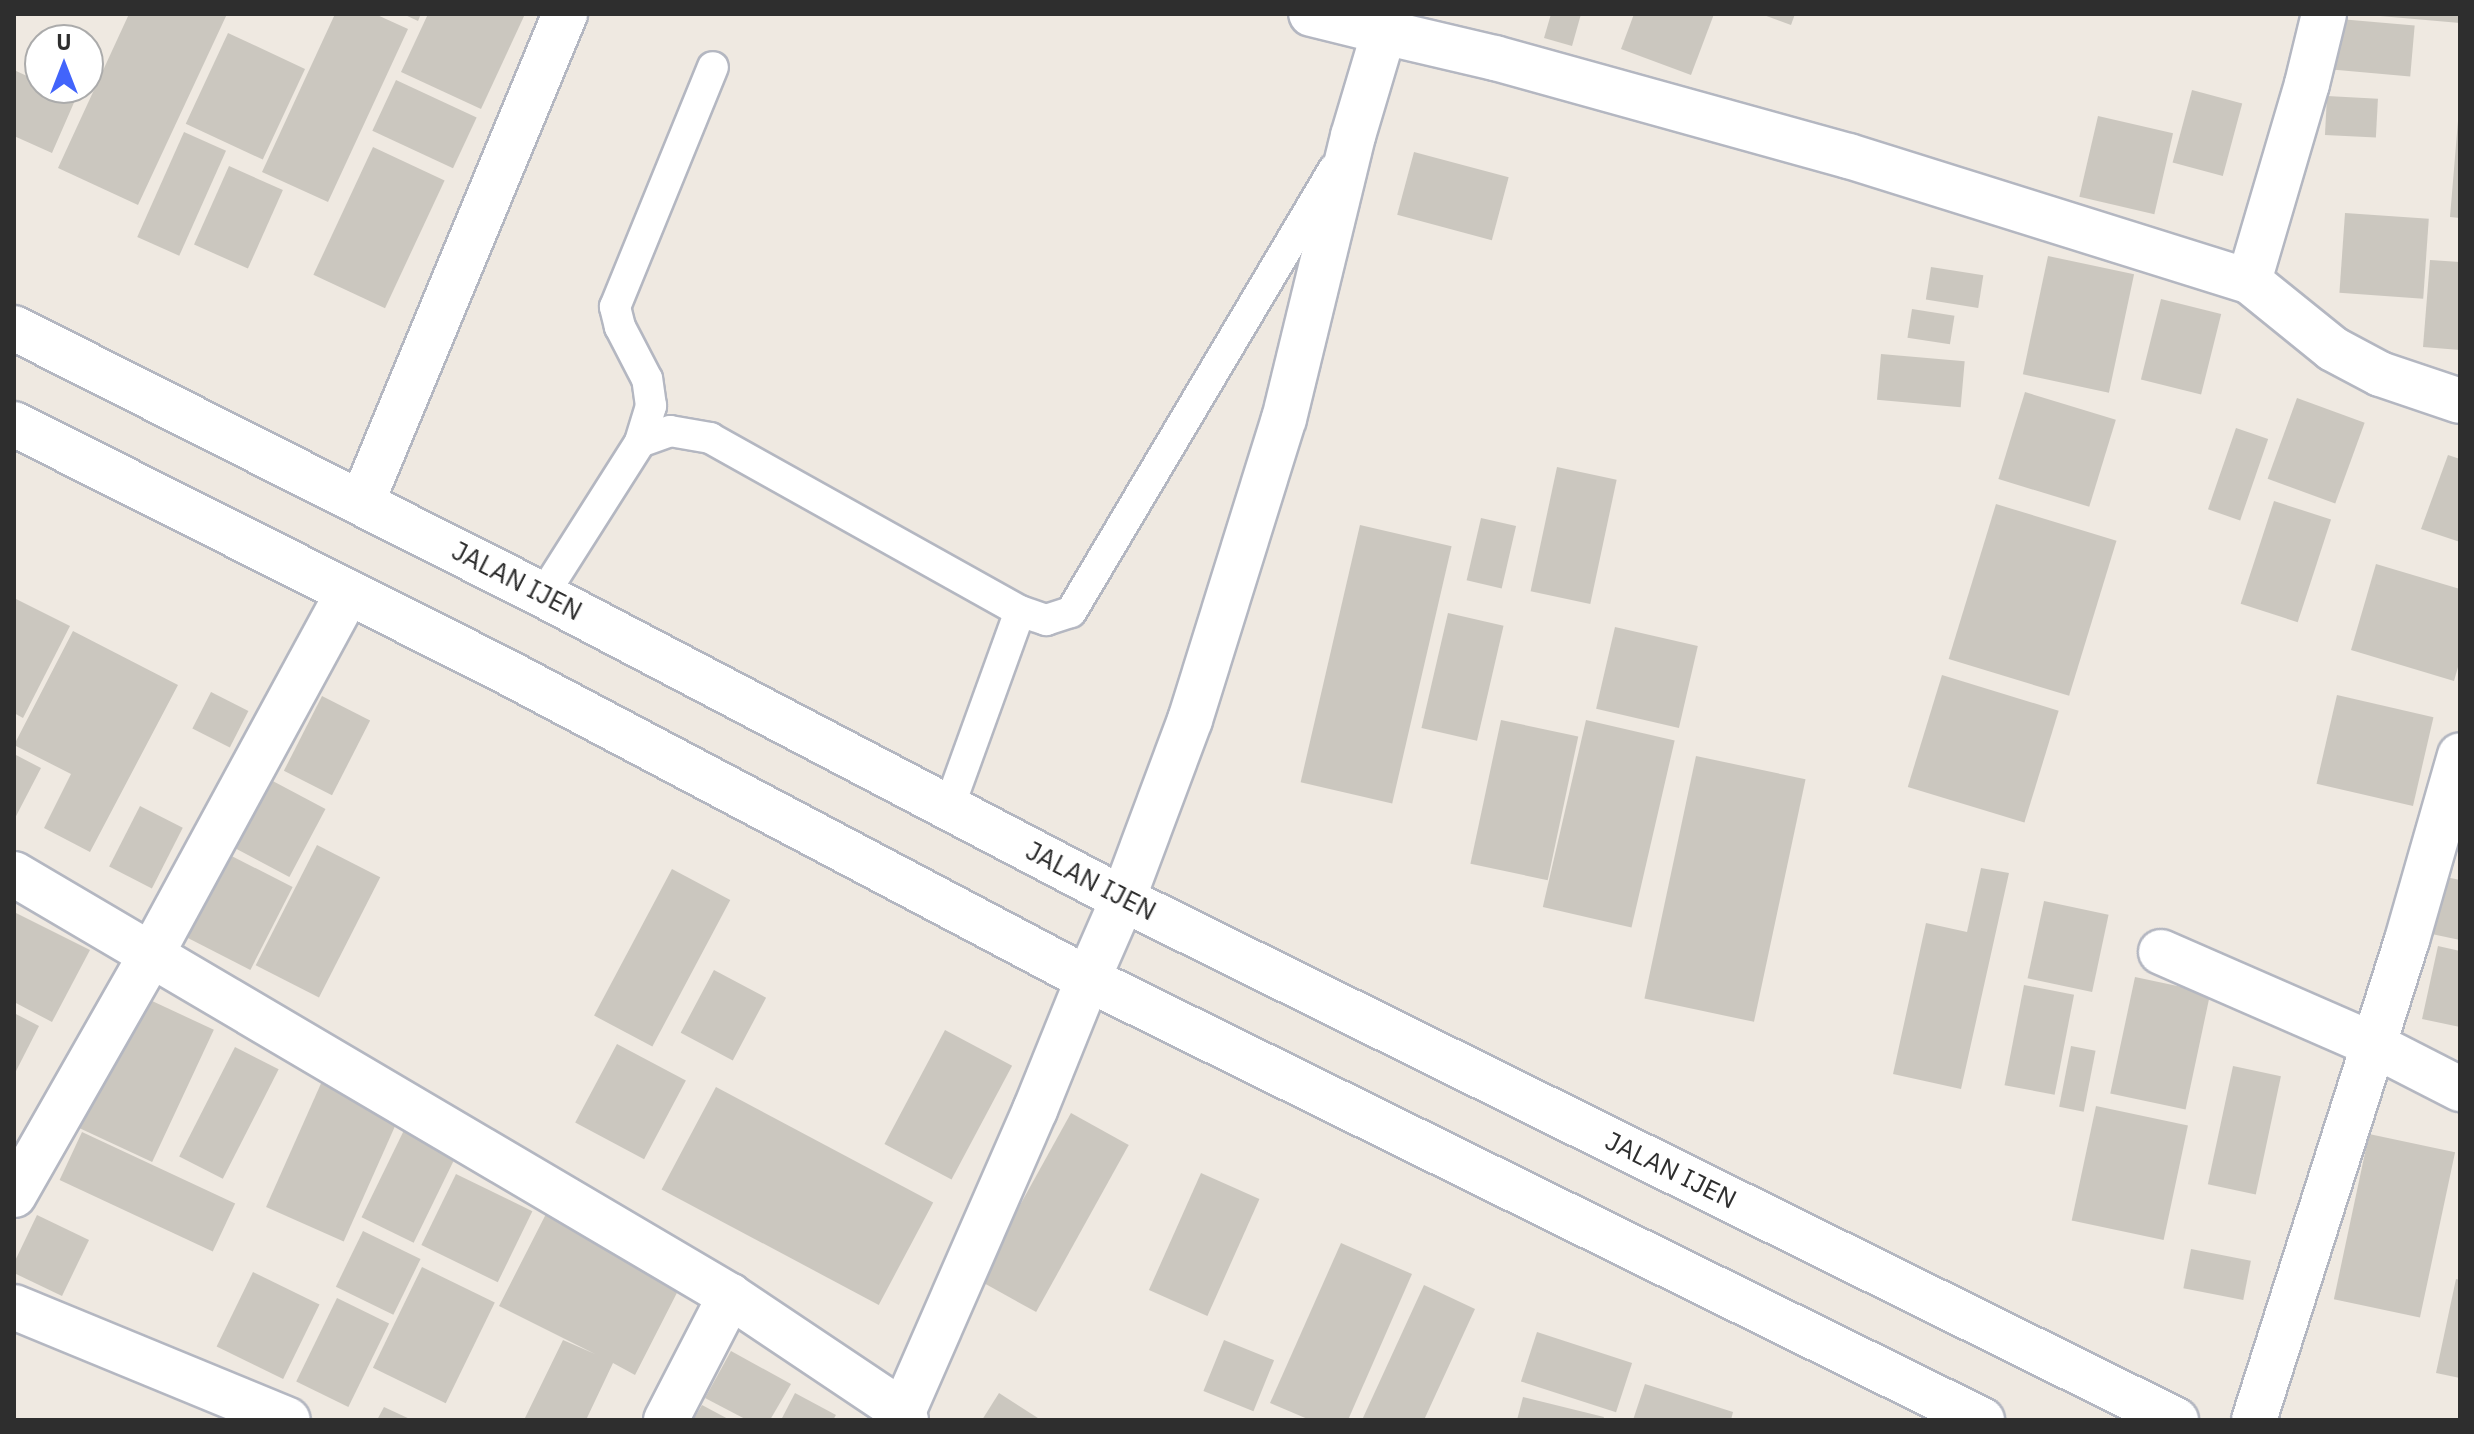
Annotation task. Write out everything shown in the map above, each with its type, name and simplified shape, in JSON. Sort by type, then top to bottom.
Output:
[{"type":"street","points":[[362,502],[565,14]]},
{"type":"street","points":[[1311,14],[1495,58],[1849,156],[2249,281],[2333,349],[2380,374],[2460,401]]},
{"type":"street","points":[[2249,281],[2307,84],[2324,14]]},
{"type":"street","points":[[14,874],[150,957],[730,1296],[904,1416],[1123,899],[1190,720],[1284,419],[1353,136],[1384,32]]},
{"type":"street","name":"JALAN IJEN","points":[[14,328],[543,595],[1123,899],[2176,1420]]},
{"type":"street","points":[[14,424],[348,592],[1088,979],[1982,1420]]},
{"type":"street","points":[[14,1195],[150,957],[348,592]]},
{"type":"street","points":[[2254,1420],[2374,1045],[2459,759]]},
{"type":"street","points":[[2161,952],[2374,1045],[2460,1089]]},
{"type":"street","points":[[666,1420],[730,1296]]},
{"type":"street","points":[[14,1307],[243,1412],[288,1420]]},
{"type":"lane","points":[[543,595],[640,442],[651,406],[647,379],[620,327],[615,307],[713,67]]},
{"type":"lane","points":[[640,442],[670,431],[710,438],[1020,611],[1046,620],[1071,612],[1353,136]]},
{"type":"lane","points":[[949,807],[1020,611]]},
{"type":"building","points":[[129,14],[227,14],[138,205],[58,168],[88,104],[104,104],[104,68]]},
{"type":"building","points":[[335,14],[375,14],[408,29],[328,202],[262,172]]},
{"type":"building","points":[[403,14],[421,14],[418,21]]},
{"type":"building","points":[[428,14],[525,14],[481,109],[401,72]]},
{"type":"building","points":[[1551,14],[1581,14],[1572,46],[1544,38]]},
{"type":"building","points":[[1634,14],[1714,14],[1691,75],[1621,49]]},
{"type":"building","points":[[1761,14],[1795,14],[1791,25]]},
{"type":"building","points":[[2460,14],[2460,23],[2380,16]]},
{"type":"building","points":[[2328,18],[2415,26],[2410,76],[2324,69]]},
{"type":"building","points":[[228,33],[305,69],[263,160],[186,124]]},
{"type":"building","points":[[14,70],[24,75],[24,104],[73,104],[52,153],[14,136]]},
{"type":"building","points":[[396,80],[477,118],[453,168],[372,131]]},
{"type":"building","points":[[2192,90],[2242,103],[2223,176],[2173,162]]},
{"type":"building","points":[[2327,96],[2378,99],[2376,138],[2325,135]]},
{"type":"building","points":[[2098,116],[2173,133],[2154,214],[2079,197]]},
{"type":"building","points":[[2460,121],[2460,218],[2450,217]]},
{"type":"building","points":[[184,132],[226,151],[179,256],[137,237]]},
{"type":"building","points":[[373,147],[445,180],[385,308],[313,275]]},
{"type":"building","points":[[1414,152],[1509,177],[1492,240],[1397,215]]},
{"type":"building","points":[[229,166],[283,190],[248,269],[194,245]]},
{"type":"building","points":[[2345,213],[2429,219],[2423,299],[2339,293]]},
{"type":"building","points":[[2048,256],[2134,274],[2109,393],[2023,374]]},
{"type":"building","points":[[2430,260],[2460,262],[2460,350],[2423,347]]},
{"type":"building","points":[[1931,267],[1983,275],[1978,308],[1926,300]]},
{"type":"building","points":[[2161,299],[2221,314],[2201,395],[2141,380]]},
{"type":"building","points":[[1912,309],[1954,316],[1950,344],[1907,338]]},
{"type":"building","points":[[1881,354],[1965,361],[1961,407],[1877,400]]},
{"type":"building","points":[[2025,392],[2116,420],[2089,507],[1998,479]]},
{"type":"building","points":[[2297,398],[2365,423],[2335,503],[2268,479]]},
{"type":"building","points":[[2236,428],[2268,439],[2240,520],[2208,509]]},
{"type":"building","points":[[2448,455],[2460,459],[2460,542],[2421,529]]},
{"type":"building","points":[[1557,467],[1617,480],[1590,604],[1531,591]]},
{"type":"building","points":[[2274,501],[2331,520],[2298,622],[2241,604]]},
{"type":"building","points":[[1996,504],[2116,541],[2069,696],[1949,659]]},
{"type":"building","points":[[1481,518],[1516,526],[1502,588],[1467,580]]},
{"type":"building","points":[[1360,525],[1452,546],[1392,803],[1301,782]]},
{"type":"building","points":[[2376,564],[2460,589],[2460,660],[2454,681],[2351,650]]},
{"type":"building","points":[[14,598],[70,626],[23,718],[14,713]]},
{"type":"building","points":[[1448,613],[1504,626],[1477,741],[1421,728]]},
{"type":"building","points":[[1615,627],[1698,646],[1679,728],[1596,709]]},
{"type":"building","points":[[73,631],[178,685],[90,852],[44,828],[71,774],[14,745]]},
{"type":"building","points":[[1942,675],[2059,711],[2024,823],[1908,787]]},
{"type":"building","points":[[211,692],[248,711],[230,748],[192,729]]},
{"type":"building","points":[[2337,695],[2433,717],[2413,806],[2317,784]]},
{"type":"building","points":[[322,696],[370,721],[332,795],[284,771]]},
{"type":"building","points":[[1501,720],[1578,736],[1548,880],[1470,864]]},
{"type":"building","points":[[1586,720],[1675,740],[1631,928],[1543,907]]},
{"type":"building","points":[[14,754],[41,768],[14,820]]},
{"type":"building","points":[[1696,756],[1806,779],[1754,1022],[1644,999]]},
{"type":"building","points":[[269,779],[326,809],[289,877],[233,847]]},
{"type":"building","points":[[140,806],[183,828],[152,888],[109,867]]},
{"type":"building","points":[[317,845],[380,877],[319,998],[256,965]]},
{"type":"building","points":[[216,848],[293,887],[250,970],[174,931]]},
{"type":"building","points":[[1981,868],[2009,873],[1961,1089],[1893,1074],[1926,923],[1967,932]]},
{"type":"building","points":[[672,869],[730,900],[652,1047],[594,1016]]},
{"type":"building","points":[[2441,876],[2460,880],[2460,940],[2427,933]]},
{"type":"building","points":[[2044,901],[2109,915],[2092,992],[2028,978]]},
{"type":"building","points":[[14,912],[90,950],[52,1022],[14,1002]]},
{"type":"building","points":[[2438,946],[2460,951],[2460,1027],[2422,1019]]},
{"type":"building","points":[[714,970],[766,998],[733,1060],[681,1033]]},
{"type":"building","points":[[2135,977],[2210,993],[2186,1109],[2110,1093]]},
{"type":"building","points":[[2024,985],[2074,995],[2055,1095],[2005,1085]]},
{"type":"building","points":[[135,993],[214,1030],[152,1162],[73,1125]]},
{"type":"building","points":[[14,1013],[39,1026],[14,1075]]},
{"type":"building","points":[[945,1030],[1012,1066],[952,1180],[884,1144]]},
{"type":"building","points":[[617,1044],[686,1081],[644,1159],[575,1123]]},
{"type":"building","points":[[2071,1046],[2096,1051],[2084,1112],[2059,1107]]},
{"type":"building","points":[[235,1047],[279,1069],[223,1179],[179,1157]]},
{"type":"building","points":[[2233,1066],[2281,1076],[2256,1195],[2208,1184]]},
{"type":"building","points":[[323,1079],[401,1114],[344,1241],[266,1207]]},
{"type":"building","points":[[716,1087],[933,1202],[879,1305],[662,1189]]},
{"type":"building","points":[[2096,1106],[2188,1126],[2164,1240],[2072,1220]]},
{"type":"building","points":[[1071,1113],[1129,1145],[1036,1312],[978,1280]]},
{"type":"building","points":[[408,1122],[460,1147],[414,1243],[362,1217]]},
{"type":"building","points":[[82,1132],[235,1203],[213,1251],[60,1180]]},
{"type":"building","points":[[2369,1134],[2455,1152],[2420,1318],[2334,1299]]},
{"type":"building","points":[[1201,1173],[1259,1199],[1207,1316],[1149,1290]]},
{"type":"building","points":[[456,1174],[532,1211],[498,1282],[421,1245]]},
{"type":"building","points":[[547,1212],[683,1281],[635,1375],[613,1363],[586,1420],[524,1420],[563,1340],[595,1354],[499,1306]]},
{"type":"building","points":[[37,1215],[89,1240],[62,1296],[14,1273],[14,1263]]},
{"type":"building","points":[[363,1231],[421,1259],[393,1315],[336,1287]]},
{"type":"building","points":[[1341,1243],[1412,1274],[1348,1420],[1310,1420],[1270,1403]]},
{"type":"building","points":[[2191,1249],[2251,1261],[2243,1300],[2183,1288]]},
{"type":"building","points":[[422,1267],[495,1303],[446,1403],[373,1368]]},
{"type":"building","points":[[253,1272],[320,1304],[283,1379],[217,1347]]},
{"type":"building","points":[[2456,1279],[2460,1280],[2460,1378],[2436,1373]]},
{"type":"building","points":[[1424,1285],[1475,1309],[1424,1420],[1362,1420]]},
{"type":"building","points":[[337,1298],[389,1323],[348,1407],[296,1382]]},
{"type":"building","points":[[1537,1332],[1632,1363],[1616,1412],[1521,1381]]},
{"type":"building","points":[[1224,1340],[1274,1360],[1253,1411],[1203,1391]]},
{"type":"building","points":[[731,1351],[791,1384],[770,1420],[747,1420],[705,1398]]},
{"type":"building","points":[[1645,1384],[1733,1412],[1731,1420],[1633,1420]]},
{"type":"building","points":[[795,1393],[836,1415],[833,1420],[781,1420]]},
{"type":"building","points":[[999,1393],[1041,1420],[982,1420]]},
{"type":"building","points":[[1523,1397],[1604,1417],[1603,1420],[1517,1420]]},
{"type":"building","points":[[702,1405],[730,1420],[693,1420]]},
{"type":"building","points":[[384,1407],[412,1420],[377,1420]]}]
